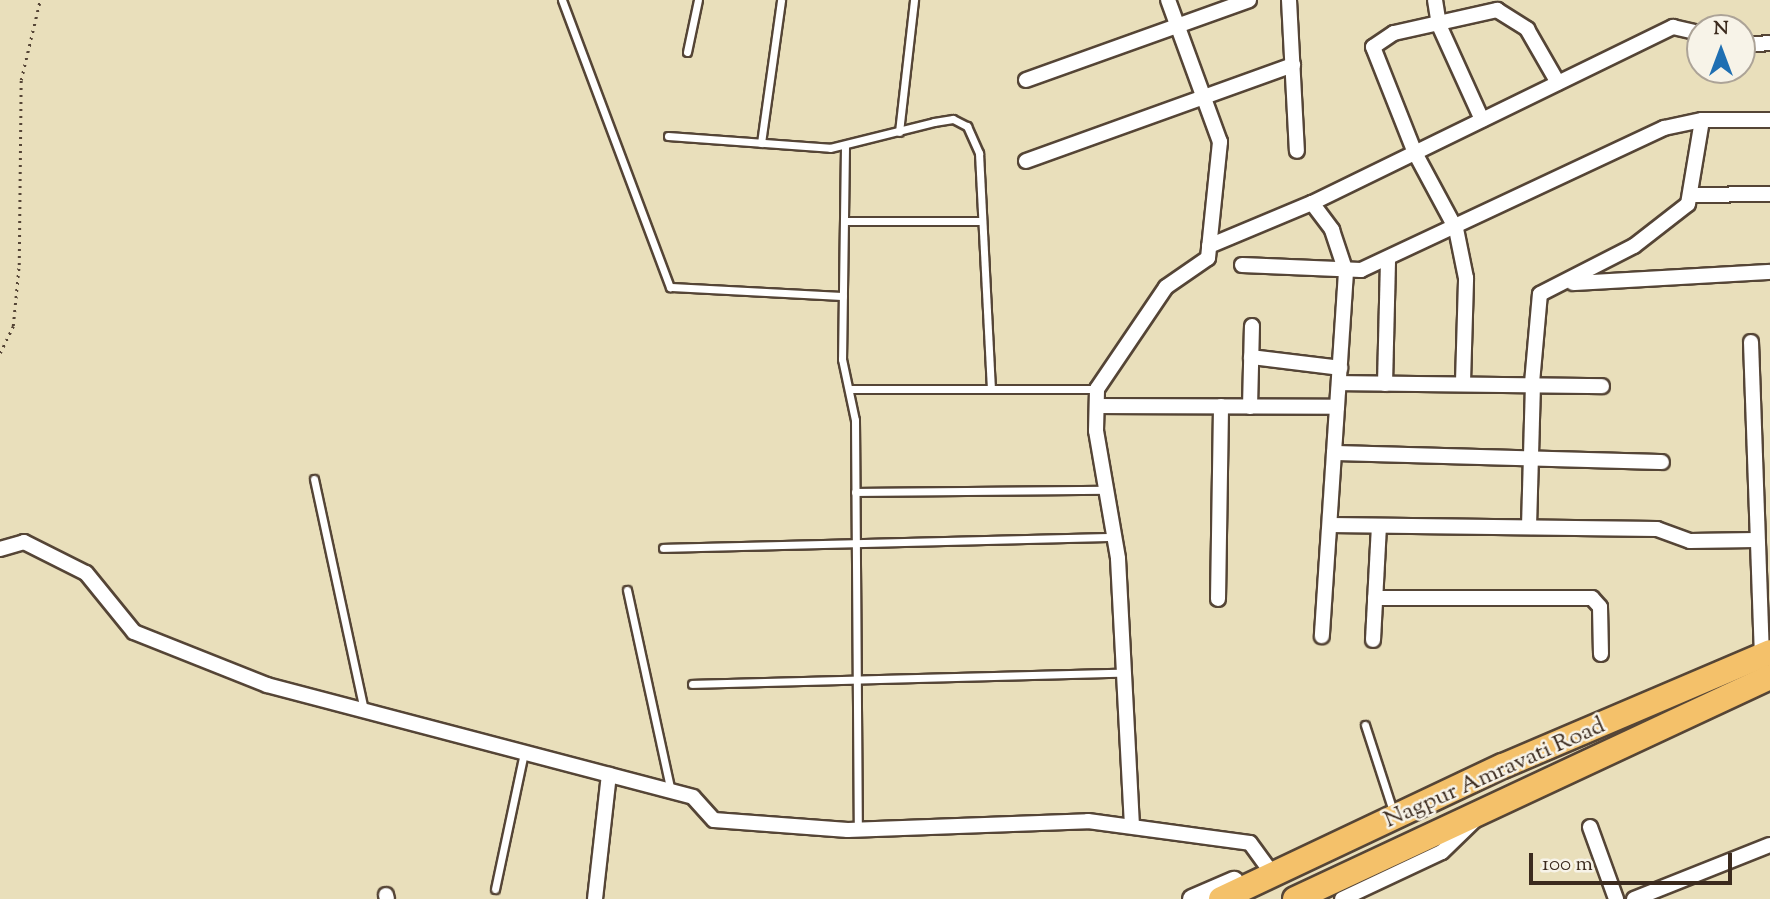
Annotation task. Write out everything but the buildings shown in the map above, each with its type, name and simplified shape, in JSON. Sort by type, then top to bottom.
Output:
[{"type":"highway","name":"Nagpur Amravati Road","points":[[1295,899],[1485,807],[1766,658]]},
{"type":"highway","name":"Nagpur Amravati Road","points":[[1221,899],[1271,871],[1394,812],[1766,658]]},
{"type":"street","points":[[1132,826],[1115,537],[1106,489],[1097,389],[1166,287],[1205,262],[1220,142],[1168,0]]},
{"type":"street","points":[[1026,80],[1249,0]]},
{"type":"street","points":[[1289,0],[1297,151]]},
{"type":"street","points":[[1434,0],[1439,25],[1482,120]]},
{"type":"street","points":[[1463,382],[1466,278],[1456,229],[1415,153],[1373,47],[1394,33],[1439,25],[1498,5],[1527,29],[1558,83]]},
{"type":"street","points":[[1209,246],[1312,203],[1672,27],[1686,30]]},
{"type":"street","points":[[1026,161],[1203,95],[1293,65]]},
{"type":"street","points":[[1530,527],[1536,301],[1558,284],[1653,234],[1694,195],[1702,120]]},
{"type":"street","points":[[1242,265],[1346,272],[1388,258],[1456,229],[1664,128],[1702,120],[1770,120]]},
{"type":"street","points":[[1694,195],[1770,194]]},
{"type":"street","points":[[1312,203],[1332,230],[1346,272],[1322,636]]},
{"type":"street","points":[[1385,384],[1388,258]]},
{"type":"street","points":[[1558,284],[1770,272]]},
{"type":"street","points":[[1250,407],[1252,327]]},
{"type":"street","points":[[1751,341],[1756,540],[1766,658]]},
{"type":"street","points":[[1251,356],[1385,384],[1463,382],[1602,386]]},
{"type":"street","points":[[1097,406],[1337,407]]},
{"type":"street","points":[[1218,599],[1221,406]]},
{"type":"street","points":[[1334,453],[1662,461]]},
{"type":"street","points":[[1329,525],[1657,529],[1690,541],[1756,540]]},
{"type":"street","points":[[1373,640],[1379,526]]},
{"type":"street","points":[[0,549],[24,542],[86,573],[134,632],[267,685],[671,790],[694,797],[714,820],[858,830],[1088,821],[1250,843],[1271,871],[1192,899]]},
{"type":"street","points":[[1375,598],[1591,598],[1600,607],[1601,654]]},
{"type":"street","points":[[595,899],[609,775]]},
{"type":"street","points":[[1342,899],[1375,892],[1453,845],[1485,807]]},
{"type":"street","points":[[1590,827],[1616,899]]},
{"type":"street","points":[[1634,899],[1658,895],[1770,845]]},
{"type":"lane","points":[[562,0],[670,287],[843,296]]},
{"type":"lane","points":[[687,51],[698,0]]},
{"type":"lane","points":[[761,143],[782,0]]},
{"type":"lane","points":[[900,132],[914,0]]},
{"type":"lane","points":[[668,136],[845,147],[953,119],[967,125],[979,153],[991,387]]},
{"type":"lane","points":[[845,147],[843,296],[855,492],[858,830]]},
{"type":"lane","points":[[845,221],[981,221]]},
{"type":"lane","points":[[849,389],[1097,389]]},
{"type":"lane","points":[[314,479],[364,712]]},
{"type":"lane","points":[[855,492],[1106,489]]},
{"type":"lane","points":[[663,548],[855,540],[1115,537]]},
{"type":"lane","points":[[627,590],[671,790]]},
{"type":"lane","points":[[692,684],[1124,673]]},
{"type":"lane","points":[[1365,725],[1394,812]]},
{"type":"lane","points":[[495,889],[524,753]]},
{"type":"path","points":[[0,353],[13,326],[19,265],[21,80],[40,0]]}]
